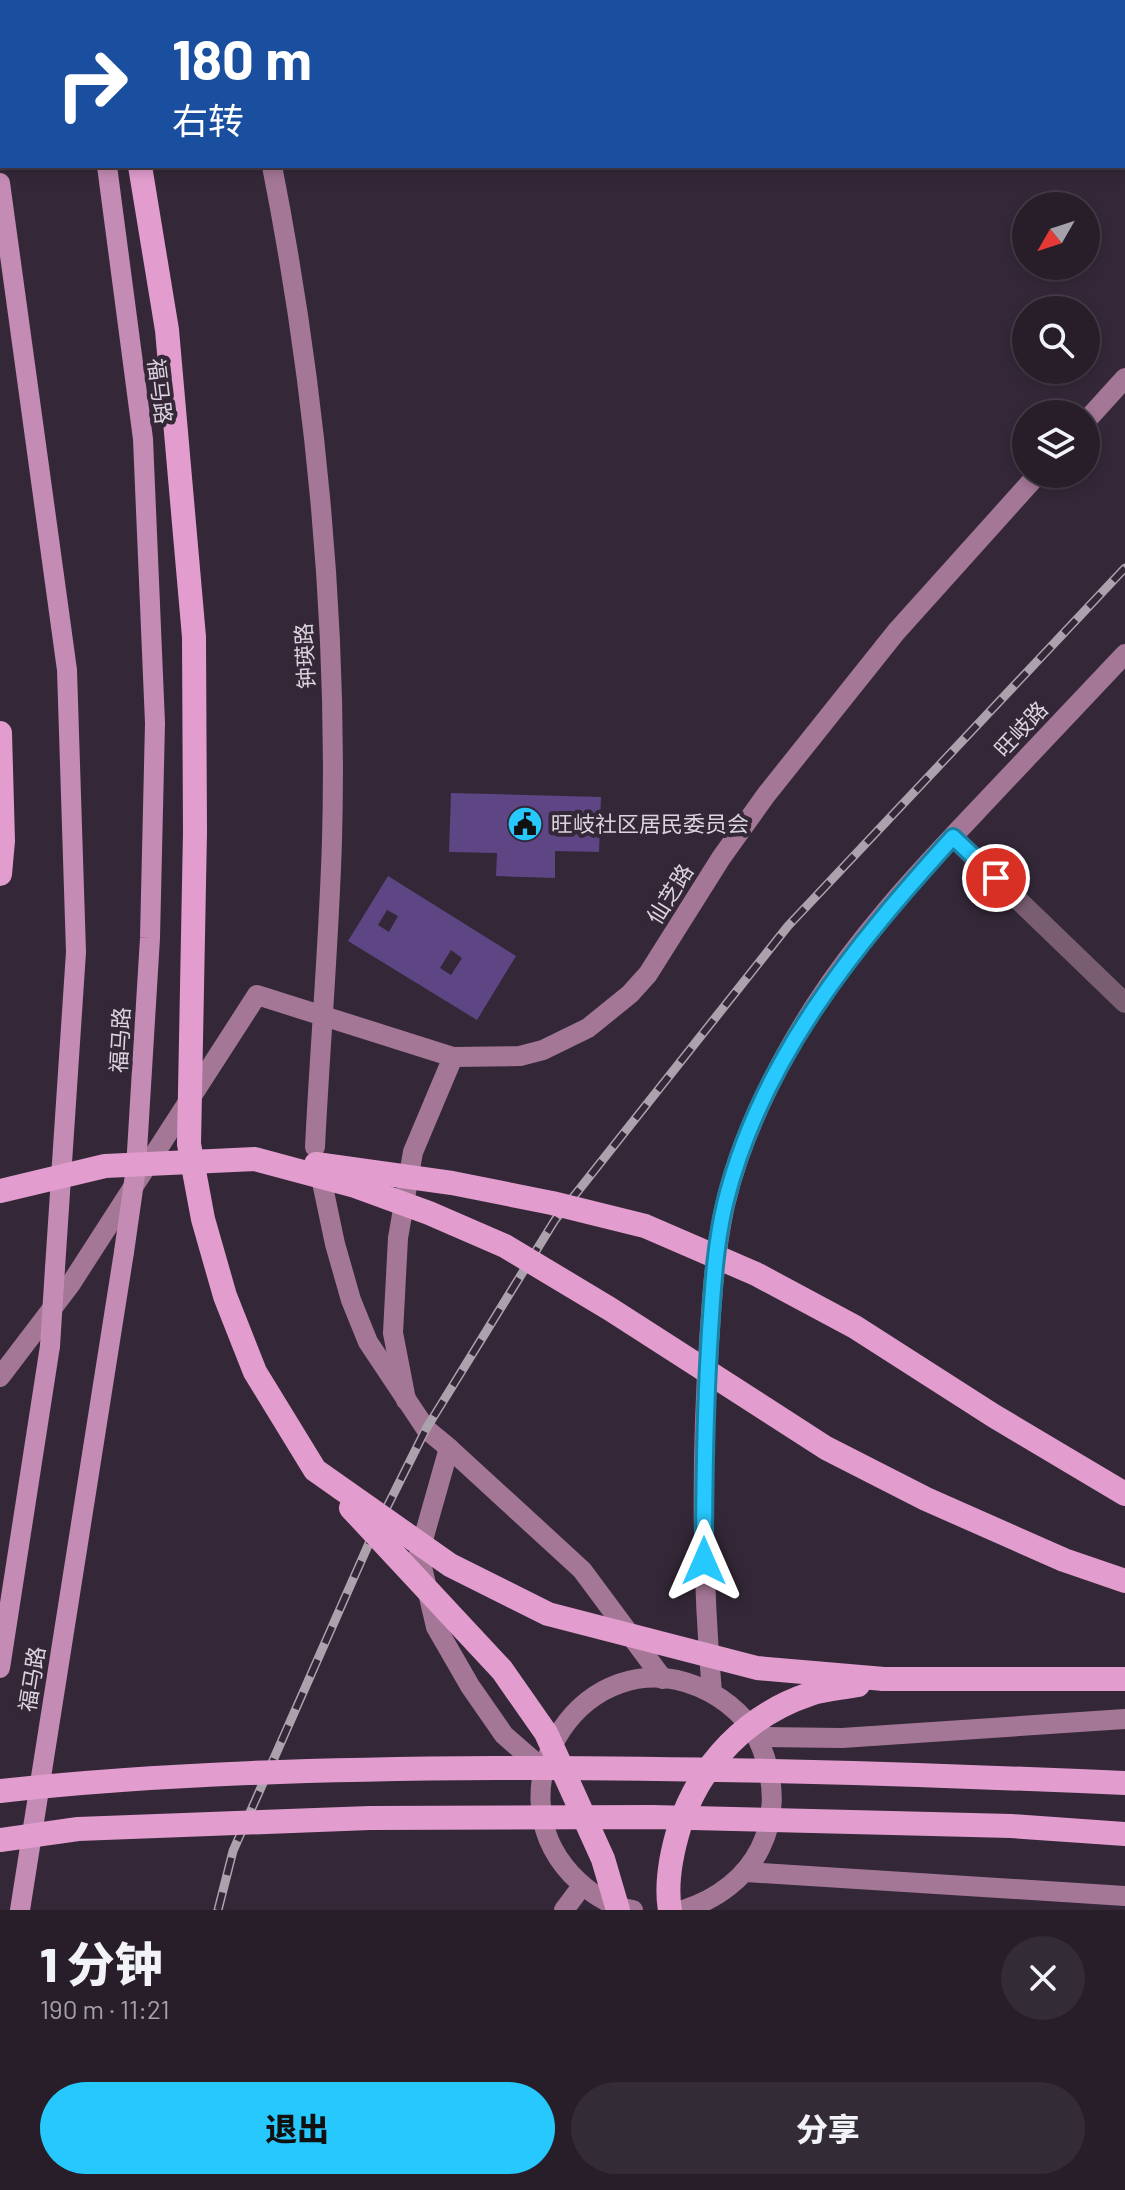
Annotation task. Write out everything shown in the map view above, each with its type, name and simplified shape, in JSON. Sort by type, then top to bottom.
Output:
[{"type":"highway","points":[[140,168],[167,330],[194,637],[195,832],[189,1144],[203,1219],[225,1296],[255,1372],[315,1470],[502,1670],[546,1733],[603,1859],[618,1910]]},
{"type":"highway","points":[[0,733],[3,841],[0,874]]},
{"type":"highway","points":[[255,1159],[370,1192],[429,1213],[505,1246],[610,1309],[826,1448],[926,1499],[1064,1560],[1125,1581]]},
{"type":"highway","points":[[0,1191],[105,1166],[255,1159],[350,1167],[452,1183],[645,1226],[756,1274],[855,1327],[994,1416],[1125,1494]]},
{"type":"highway","points":[[315,1470],[450,1565],[548,1614],[757,1668],[884,1679],[1125,1679]]},
{"type":"highway","points":[[670,1910],[672,1851],[690,1797],[727,1745],[758,1719],[810,1694],[884,1679]]},
{"type":"highway","points":[[0,1791],[113,1779],[404,1768],[760,1769],[1125,1783]]},
{"type":"highway","points":[[0,1840],[78,1829],[370,1818],[652,1817],[1011,1826],[1125,1834]]},
{"type":"main road","name":"福马路","points":[[20,1910],[136,1168],[150,938],[155,723],[143,439],[107,168]]},
{"type":"main road","name":"福马路","points":[[0,183],[67,670],[76,952],[50,1346],[0,1668]]},
{"type":"street","name":"钟瑛路","points":[[272,168],[286,237],[321,510],[331,687],[332,839],[315,1147],[335,1244],[351,1300],[368,1342],[426,1429],[582,1570],[663,1679]]},
{"type":"street","points":[[1100,406],[1125,378]]},
{"type":"street","name":"仙芝路","points":[[0,1377],[70,1285],[257,995],[453,1057],[500,1058],[543,1050],[588,1028],[630,994],[648,974],[721,858],[785,771],[896,632],[1025,488]]},
{"type":"street","name":"旺岐路","points":[[712,1693],[704,1561],[705,1407],[717,1244],[726,1201],[751,1127],[814,1007],[865,936],[953,837],[1125,654]]},
{"type":"street","points":[[953,837],[1125,1003]]},
{"type":"street","points":[[406,1400],[393,1333],[398,1238],[413,1152],[453,1057]]},
{"type":"street","points":[[449,1448],[419,1554],[436,1627],[470,1686],[504,1735],[543,1769]]},
{"type":"street","points":[[633,1910],[604,1900],[582,1886],[560,1862],[546,1833],[540,1801],[543,1769],[554,1738],[574,1712],[600,1693],[631,1681],[663,1679],[688,1683],[712,1693],[738,1712],[758,1737],[771,1771],[773,1807],[765,1842],[746,1872],[727,1890],[705,1903],[683,1910]]},
{"type":"street","points":[[758,1737],[842,1738],[1125,1719]]},
{"type":"street","points":[[746,1872],[1125,1896]]},
{"type":"street","points":[[564,1910],[582,1886]]},
{"type":"building","name":"旺岐社区居民委员会","points":[[451,793],[601,797],[599,852],[555,851],[555,878],[496,876],[497,853],[449,852]]},
{"type":"building","points":[[388,876],[516,956],[477,1020],[348,941]],"holes":[[[387,910],[398,916],[389,932],[378,925]],[[451,950],[462,958],[451,975],[440,968]]]},
{"type":"railway","points":[[218,1910],[233,1851],[370,1541],[426,1429],[555,1220],[788,926],[1125,568]]},
{"type":"place","name":"旺岐社区居民委员会","points":[[525,824]]},
{"type":"route","points":[[704,1561],[705,1407],[717,1244],[726,1201],[751,1127],[790,1048],[839,971],[865,936],[953,837],[996,878]]}]
